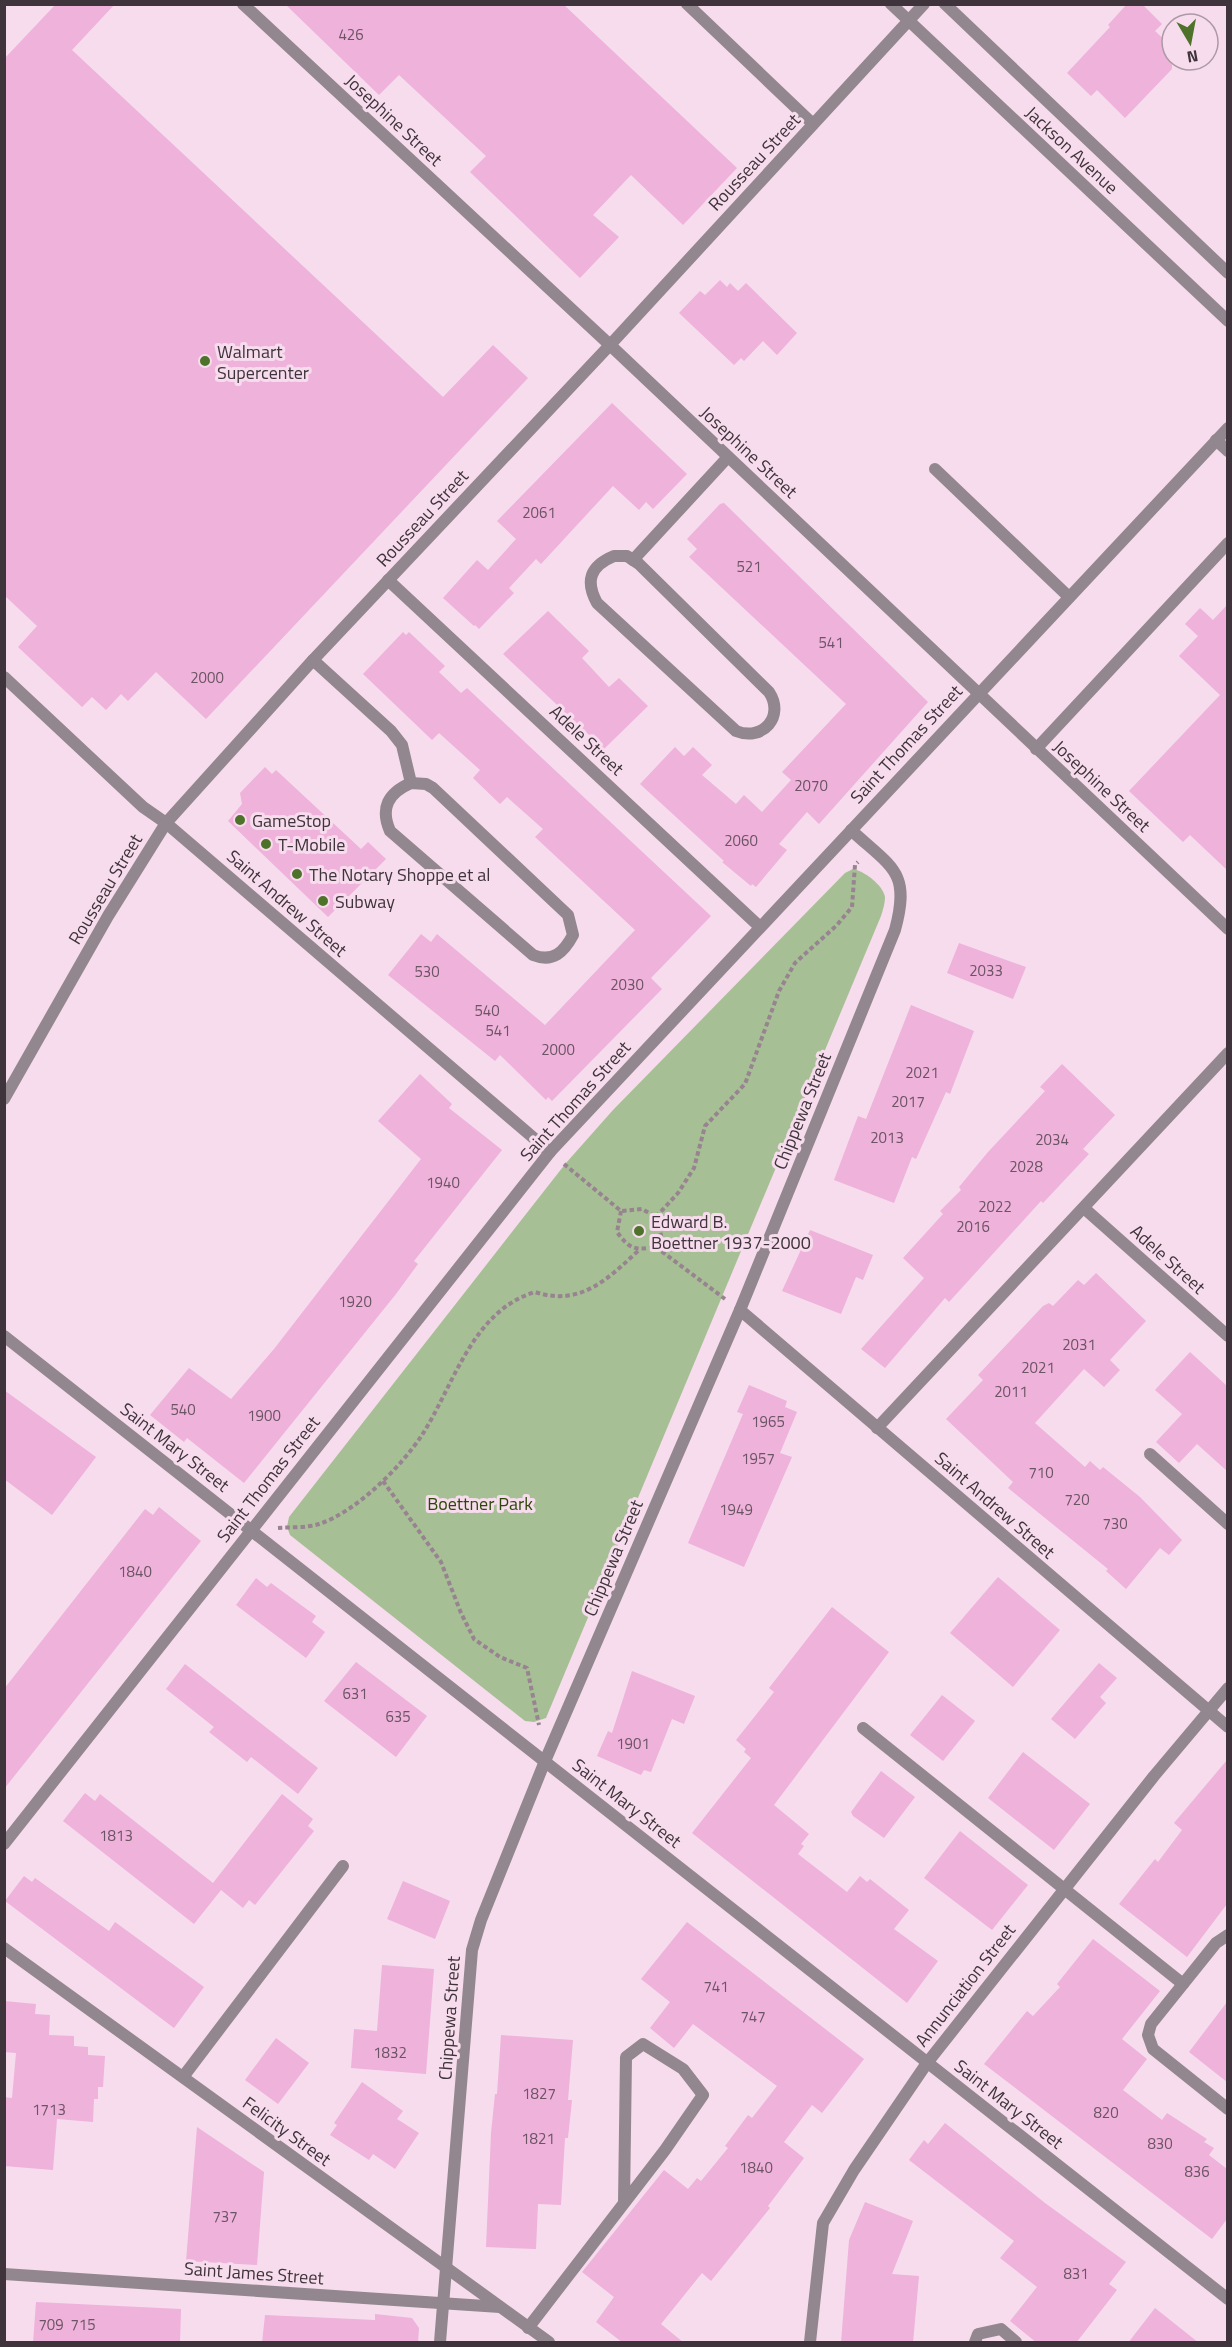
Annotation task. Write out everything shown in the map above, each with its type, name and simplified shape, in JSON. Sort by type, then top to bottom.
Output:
[{"type":"street","name":"Josephine Street","points":[[243,4],[610,345],[1227,929]]},
{"type":"street","points":[[687,4],[813,124]]},
{"type":"street","name":"Jackson Avenue","points":[[891,4],[1227,321]]},
{"type":"street","name":"Rousseau Street","points":[[4,1099],[108,916],[166,823],[313,660],[610,345],[924,4]]},
{"type":"street","name":"Jackson Avenue","points":[[945,4],[1227,273]]},
{"type":"street","name":"Saint Thomas Street","points":[[4,1844],[550,1152],[1227,428]]},
{"type":"street","points":[[1216,440],[1227,451]]},
{"type":"street","points":[[633,560],[728,457]]},
{"type":"street","points":[[935,469],[1069,597]]},
{"type":"street","points":[[1036,748],[1227,543]]},
{"type":"street","points":[[614,556],[627,556],[633,560],[769,692],[775,701],[776,712],[768,725],[758,732],[745,734],[736,731],[597,603],[589,581],[593,570],[602,561],[614,556]]},
{"type":"street","name":"Adele Street","points":[[388,580],[760,927]]},
{"type":"street","points":[[313,660],[391,730],[402,745],[411,783]]},
{"type":"street","name":"Saint Andrew Street","points":[[4,677],[143,807],[166,823],[550,1152]]},
{"type":"street","points":[[411,783],[426,784],[433,788],[568,915],[573,936],[566,949],[555,956],[542,958],[533,955],[390,831],[384,818],[385,806],[400,788],[411,783]]},
{"type":"street","name":"Chippewa Street","points":[[440,2343],[448,2270],[472,1950],[481,1920],[545,1761],[740,1310],[895,930],[903,902],[901,883],[892,867],[851,830]]},
{"type":"street","points":[[877,1428],[1085,1209],[1227,1053]]},
{"type":"street","name":"Adele Street","points":[[1085,1209],[1227,1336]]},
{"type":"street","name":"Saint Andrew Street","points":[[740,1310],[1227,1727]]},
{"type":"street","name":"Saint Mary Street","points":[[4,1336],[1227,2299]]},
{"type":"street","points":[[1150,1454],[1227,1524]]},
{"type":"street","name":"Annunciation Street","points":[[810,2343],[823,2223],[854,2170],[927,2062],[1207,1709],[1227,1688]]},
{"type":"street","points":[[863,1728],[1183,1983]]},
{"type":"street","points":[[183,2078],[343,1866]]},
{"type":"street","points":[[1227,1935],[1216,1943],[1183,1983],[1151,2024],[1148,2035],[1153,2049],[1227,2109]]},
{"type":"street","name":"Felicity Street","points":[[4,1948],[549,2343]]},
{"type":"street","points":[[528,2328],[624,2203],[703,2095],[684,2069],[644,2044],[626,2057],[624,2203]]},
{"type":"street","name":"Saint James Street","points":[[4,2274],[501,2307]]},
{"type":"street","points":[[975,2343],[978,2334],[1001,2330],[1016,2343]]},
{"type":"path","points":[[656,1217],[678,1193],[694,1168],[705,1126],[745,1084],[779,991],[795,963],[837,925],[852,907],[855,866],[870,848]]},
{"type":"path","points":[[550,1152],[621,1211],[642,1209],[656,1217],[661,1235],[656,1247]]},
{"type":"path","points":[[621,1211],[617,1232],[626,1245],[639,1250],[656,1247],[740,1310]]},
{"type":"path","points":[[250,1530],[318,1524],[344,1511],[382,1481],[421,1436],[481,1330],[506,1304],[535,1292],[552,1298],[568,1297],[583,1292],[611,1276],[639,1250]]},
{"type":"path","points":[[382,1481],[441,1562],[460,1613],[474,1639],[500,1657],[527,1668],[540,1727]]},
{"type":"green space","name":"Boettner Park","points":[[853,869],[872,879],[884,892],[885,899],[881,916],[546,1718],[534,1722],[525,1721],[290,1535],[287,1527],[289,1517],[566,1163],[613,1110],[845,873]]},
{"type":"building","name":"Walmart Supercenter","points":[[56,4],[115,4],[72,50],[443,397],[493,345],[528,378],[206,719],[156,672],[128,701],[121,694],[106,710],[92,697],[82,707],[18,647],[37,626],[4,595],[4,59]]},
{"type":"building","points":[[285,4],[563,4],[737,168],[683,225],[631,175],[593,215],[619,237],[580,278],[470,172],[486,156],[399,75],[379,95]]},
{"type":"building","points":[[1127,4],[1142,4],[1160,22],[1160,26],[1155,31],[1160,36],[1160,72],[1169,72],[1125,118],[1097,90],[1091,96],[1067,73],[1110,27],[1108,25]]},
{"type":"building","points":[[720,280],[727,287],[730,283],[738,291],[746,283],[797,333],[777,355],[763,341],[744,361],[741,358],[734,365],[679,313],[700,291],[705,295]]},
{"type":"building","points":[[612,403],[687,474],[653,509],[646,502],[639,510],[613,486],[541,564],[536,559],[509,588],[514,593],[479,629],[474,626],[443,598],[477,560],[488,570],[516,539],[497,521]]},
{"type":"building","points":[[724,503],[928,702],[819,824],[807,812],[779,844],[787,850],[756,887],[752,884],[751,886],[722,862],[724,861],[640,784],[675,747],[684,756],[693,747],[712,765],[702,775],[736,804],[744,795],[762,812],[791,780],[782,772],[846,704],[689,557],[697,549],[687,539],[720,504]]},
{"type":"building","points":[[1227,605],[1227,870],[1190,835],[1183,842],[1129,791],[1220,695],[1179,656],[1198,636],[1185,624],[1200,608],[1213,620]]},
{"type":"building","points":[[548,611],[589,651],[582,658],[609,687],[619,678],[648,706],[604,749],[503,654]]},
{"type":"building","points":[[403,632],[406,635],[409,632],[445,666],[439,672],[461,693],[467,688],[711,916],[651,978],[662,989],[552,1101],[548,1097],[546,1100],[500,1055],[495,1061],[388,975],[421,934],[431,942],[437,934],[545,1025],[635,930],[535,837],[543,829],[507,797],[500,804],[473,778],[480,770],[439,733],[432,740],[363,674]]},
{"type":"building","points":[[265,767],[272,774],[276,770],[361,849],[368,842],[386,859],[328,917],[228,821],[242,804],[240,793]]},
{"type":"building","points":[[959,943],[1026,967],[1013,999],[947,973]]},
{"type":"building","points":[[911,1005],[974,1031],[950,1094],[946,1092],[916,1159],[912,1157],[894,1203],[834,1180],[858,1116],[866,1119]]},
{"type":"building","points":[[1062,1064],[1115,1115],[1083,1149],[1089,1154],[1043,1203],[1041,1201],[949,1302],[945,1298],[885,1368],[861,1349],[924,1278],[903,1258],[943,1214],[940,1211],[961,1190],[959,1187],[988,1152],[1045,1091],[1040,1087]]},
{"type":"building","points":[[420,1074],[452,1104],[449,1108],[502,1150],[414,1261],[418,1264],[396,1294],[244,1483],[187,1438],[184,1442],[150,1415],[189,1368],[231,1399],[274,1349],[421,1159],[378,1121]]},
{"type":"building","points":[[810,1230],[873,1255],[863,1280],[856,1277],[841,1314],[782,1291]]},
{"type":"building","points":[[1096,1273],[1146,1321],[1110,1360],[1120,1370],[1104,1387],[1084,1369],[1035,1423],[1085,1467],[1090,1461],[1100,1470],[1103,1467],[1140,1497],[1182,1540],[1169,1555],[1160,1548],[1126,1589],[1106,1571],[1108,1569],[1008,1488],[1013,1482],[946,1419],[983,1380],[978,1375],[1043,1306],[1049,1303],[1053,1306],[1078,1280],[1084,1285]]},
{"type":"building","points":[[1190,1352],[1227,1386],[1227,1471],[1197,1444],[1179,1463],[1156,1442],[1182,1414],[1155,1390]]},
{"type":"building","points":[[749,1385],[787,1401],[785,1407],[797,1412],[780,1453],[792,1457],[744,1567],[688,1543],[743,1414],[737,1412]]},
{"type":"building","points":[[4,1390],[96,1457],[52,1515],[4,1479]]},
{"type":"building","points":[[159,1507],[201,1541],[4,1789],[4,1689],[145,1509],[153,1515]]},
{"type":"building","points":[[998,1577],[1060,1630],[1013,1687],[950,1633]]},
{"type":"building","points":[[256,1578],[267,1587],[271,1583],[316,1616],[312,1622],[325,1632],[306,1658],[236,1605]]},
{"type":"building","points":[[832,1607],[889,1652],[774,1805],[809,1834],[801,1844],[804,1846],[798,1854],[847,1892],[860,1876],[867,1882],[870,1879],[909,1910],[894,1929],[938,1961],[907,2003],[692,1833],[751,1758],[744,1752],[746,1749],[736,1740],[774,1692],[769,1688]]},
{"type":"building","points":[[356,1662],[427,1716],[396,1757],[324,1701]]},
{"type":"building","points":[[1099,1663],[1117,1678],[1100,1697],[1106,1703],[1075,1739],[1051,1719]]},
{"type":"building","points":[[185,1664],[318,1768],[298,1794],[251,1757],[247,1762],[209,1732],[214,1727],[166,1689]]},
{"type":"building","points":[[632,1671],[695,1696],[684,1724],[672,1719],[651,1772],[644,1770],[641,1775],[597,1756],[608,1731],[612,1733]]},
{"type":"building","points":[[942,1695],[975,1721],[943,1761],[910,1735]]},
{"type":"building","points":[[1023,1752],[1090,1804],[1054,1850],[988,1798]]},
{"type":"building","points":[[1227,1760],[1227,1904],[1187,1957],[1119,1904],[1155,1859],[1158,1862],[1182,1830],[1174,1823]]},
{"type":"building","points":[[881,1771],[915,1797],[884,1838],[853,1816],[851,1812]]},
{"type":"building","points":[[85,1793],[95,1801],[100,1794],[213,1883],[282,1794],[313,1819],[308,1826],[314,1831],[255,1905],[249,1900],[243,1908],[221,1890],[194,1924],[63,1821]]},
{"type":"building","points":[[960,1831],[1028,1885],[992,1930],[924,1878]]},
{"type":"building","points":[[24,1876],[32,1882],[35,1878],[109,1931],[115,1922],[204,1987],[174,2028],[5,1901]]},
{"type":"building","points":[[403,1881],[450,1901],[435,1939],[387,1919]]},
{"type":"building","points":[[687,1922],[864,2059],[822,2113],[812,2105],[784,2142],[804,2158],[768,2206],[770,2208],[711,2281],[702,2273],[661,2324],[684,2343],[623,2343],[596,2322],[614,2297],[582,2272],[664,2170],[688,2189],[697,2178],[701,2181],[728,2148],[725,2146],[748,2115],[752,2118],[777,2086],[693,2024],[674,2048],[650,2028],[670,2002],[641,1979]]},
{"type":"building","points":[[1093,1939],[1160,1991],[1122,2039],[1147,2059],[1123,2090],[1162,2120],[1167,2113],[1207,2139],[1204,2142],[1214,2148],[1209,2155],[1227,2169],[1227,2219],[1212,2239],[984,2064],[1027,2011],[1033,2016],[1060,1987],[1057,1984]]},
{"type":"building","points":[[382,1965],[434,1969],[426,2074],[351,2068],[354,2029],[377,2031]]},
{"type":"building","points":[[4,2001],[36,2004],[35,2014],[50,2015],[49,2035],[74,2036],[74,2046],[88,2047],[88,2055],[105,2056],[103,2087],[98,2087],[98,2099],[94,2099],[93,2122],[57,2119],[53,2170],[4,2166],[4,2097],[12,2098],[16,2053],[4,2052]]},
{"type":"building","points":[[1227,2002],[1227,2082],[1189,2052]]},
{"type":"building","points":[[501,2035],[573,2040],[568,2100],[572,2100],[568,2138],[565,2138],[561,2205],[538,2204],[536,2249],[486,2247],[491,2133],[495,2094],[497,2094]]},
{"type":"building","points":[[276,2038],[309,2063],[278,2104],[245,2080]]},
{"type":"building","points":[[362,2082],[403,2111],[397,2119],[419,2133],[395,2169],[373,2154],[369,2160],[330,2135],[337,2125],[334,2123]]},
{"type":"building","points":[[945,2123],[1045,2203],[1126,2262],[1109,2284],[1117,2290],[1076,2343],[1037,2343],[1010,2321],[1037,2287],[1000,2258],[1014,2241],[909,2160],[924,2140],[928,2144]]},
{"type":"building","points":[[197,2127],[264,2172],[257,2265],[186,2261]]},
{"type":"building","points":[[865,2202],[913,2221],[892,2274],[919,2276],[913,2343],[841,2343],[849,2240]]},
{"type":"building","points":[[36,2302],[181,2309],[180,2343],[33,2343]]},
{"type":"building","points":[[1155,2308],[1199,2343],[1128,2343]]},
{"type":"building","points":[[375,2314],[412,2318],[419,2328],[418,2343],[262,2343],[265,2315],[375,2320]]},
{"type":"place","name":"Walmart Supercenter","points":[[205,361]]},
{"type":"place","name":"GameStop","points":[[240,820]]},
{"type":"place","name":"T-Mobile","points":[[266,844]]},
{"type":"place","name":"The Notary Shoppe et al","points":[[297,874]]},
{"type":"place","name":"Subway","points":[[323,901]]},
{"type":"place","name":"Edward B. Boettner 1937-2000","points":[[639,1231]]}]
